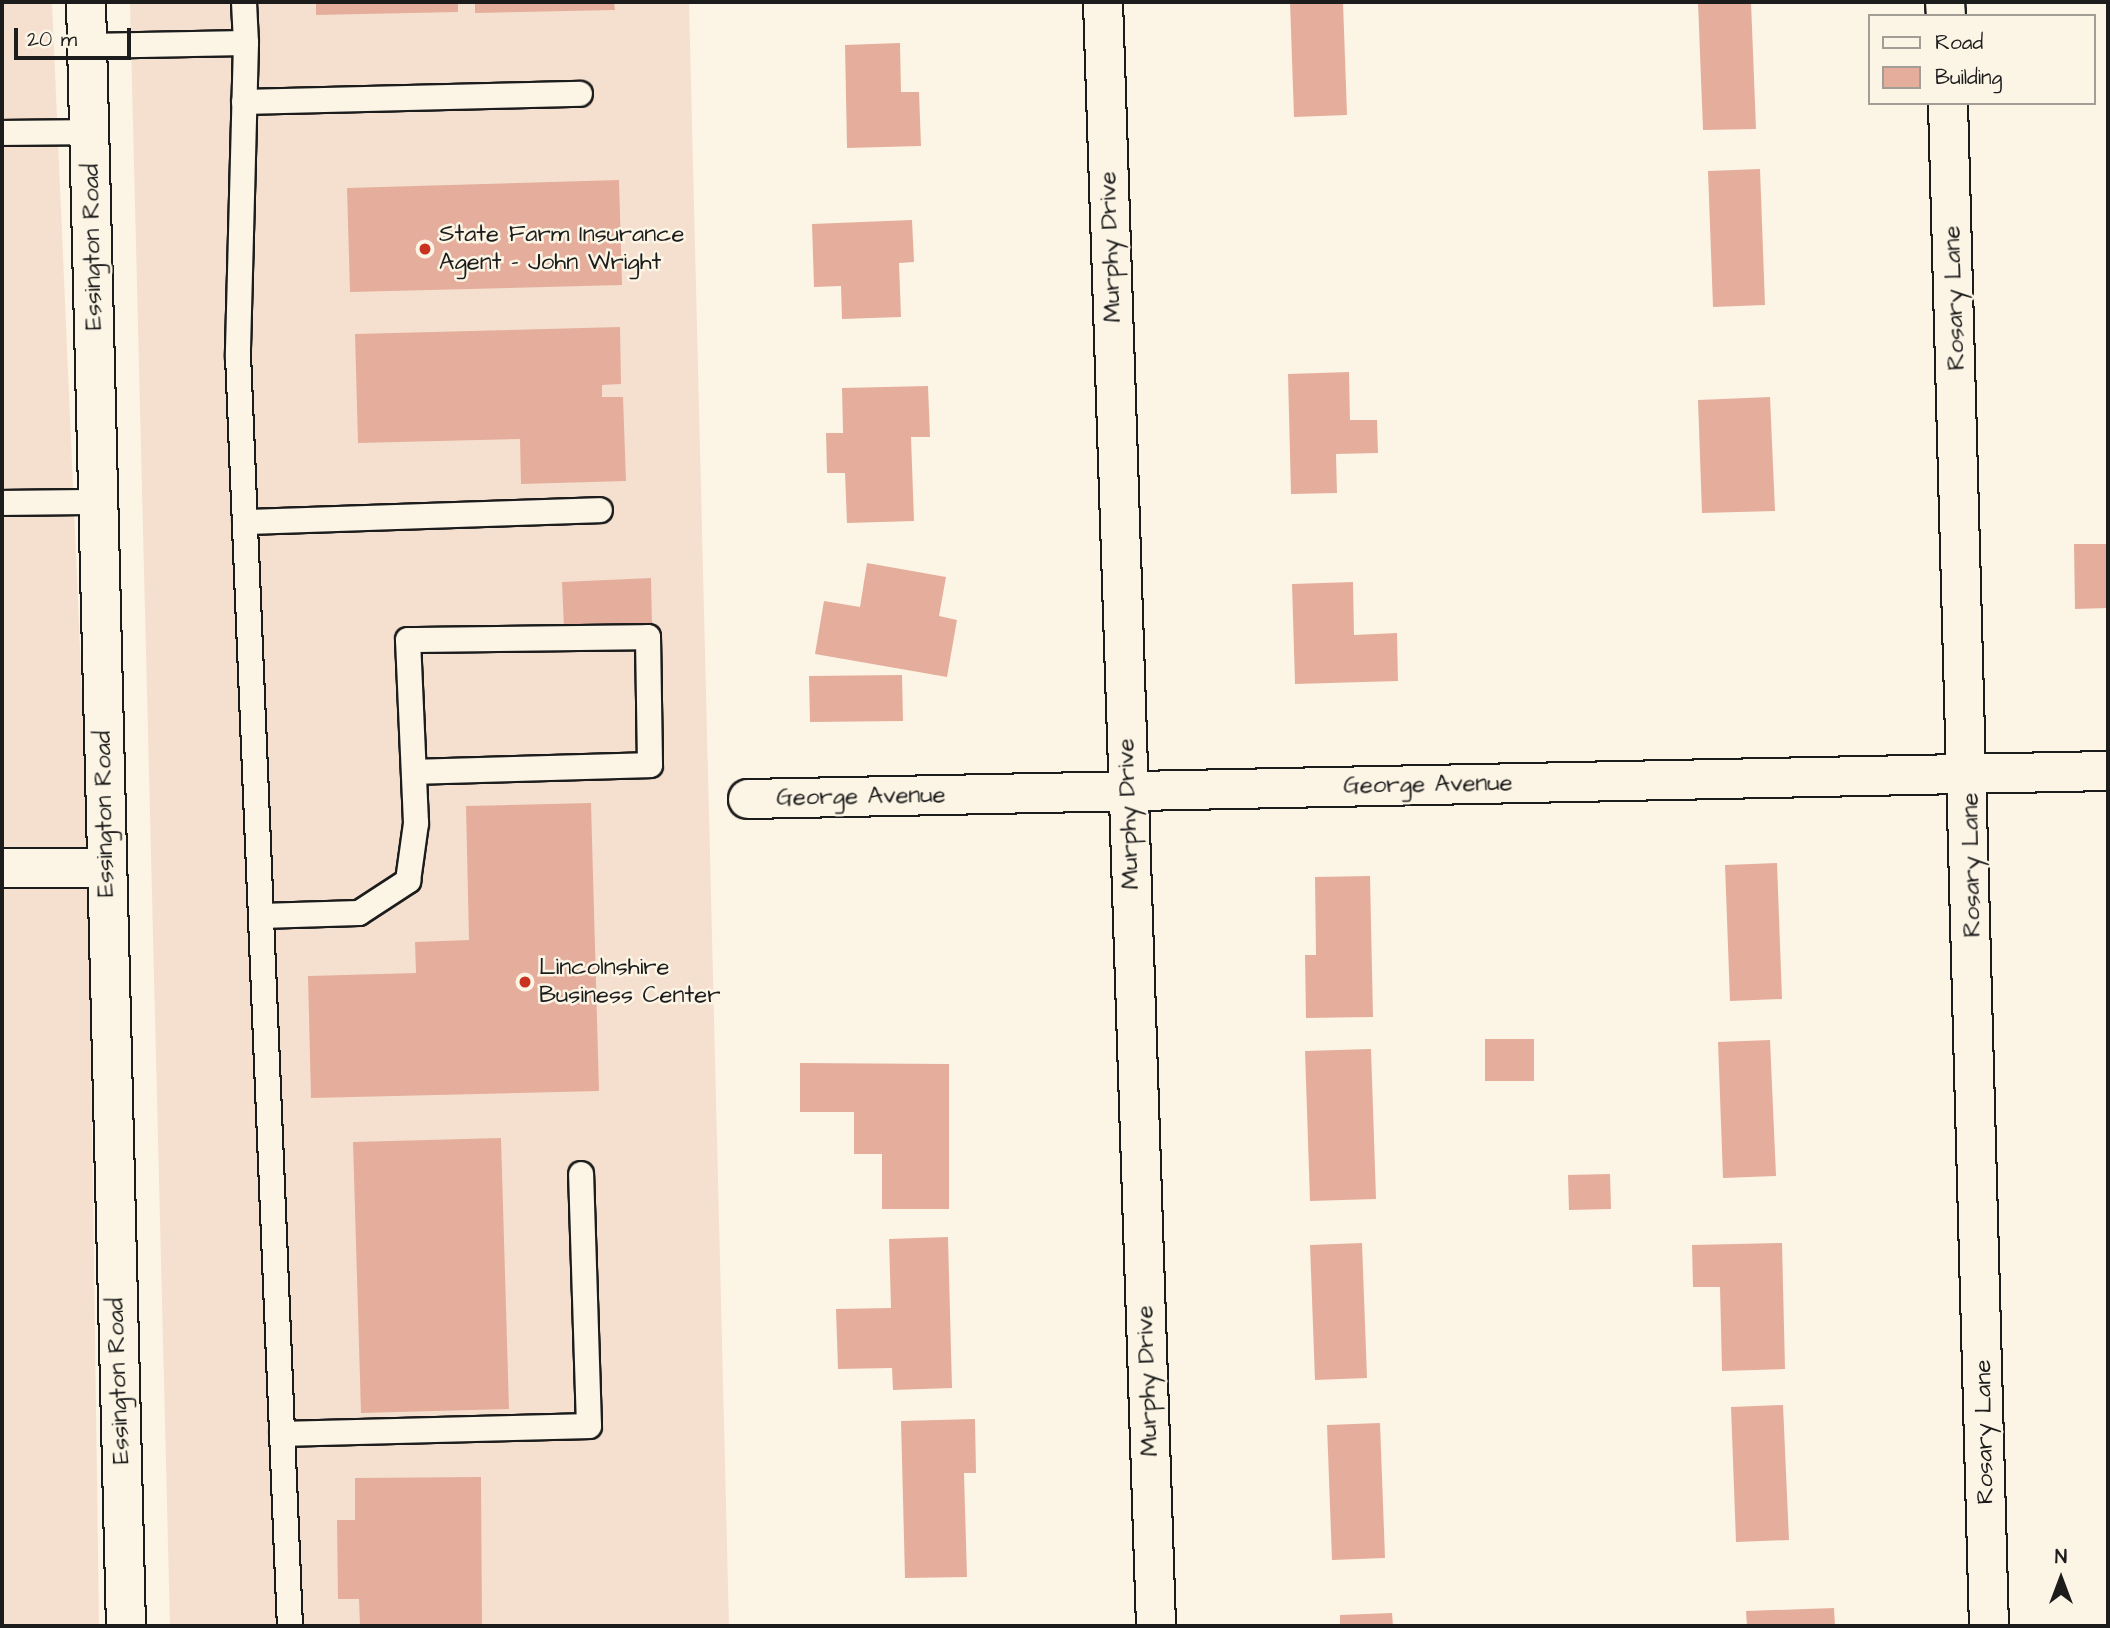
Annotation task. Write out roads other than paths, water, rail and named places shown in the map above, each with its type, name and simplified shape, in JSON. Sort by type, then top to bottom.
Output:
[{"type":"street","name":"Essington Road","points":[[86,2],[126,1626]]},
{"type":"street","name":"Murphy Drive","points":[[1103,2],[1156,1626]]},
{"type":"street","name":"Rosary Lane","points":[[1948,105],[1970,774],[1989,1626]]},
{"type":"street","name":"George Avenue","points":[[748,799],[2108,771]]},
{"type":"street","points":[[2,868],[106,868]]},
{"type":"lane","points":[[244,2],[246,43],[238,355],[290,1626]]},
{"type":"lane","points":[[87,46],[246,43]]},
{"type":"lane","points":[[244,102],[580,94]]},
{"type":"lane","points":[[2,133],[91,132]]},
{"type":"lane","points":[[2,503],[98,502]]},
{"type":"lane","points":[[244,522],[600,510]]},
{"type":"lane","points":[[261,916],[359,914],[408,881],[416,823],[408,640],[648,637],[650,765],[414,772]]},
{"type":"lane","points":[[282,1434],[589,1426],[581,1174]]},
{"type":"place","name":"State Farm Insurance Agent - John Wright","points":[[425,249]]},
{"type":"place","name":"Lincolnshire Business Center","points":[[525,982]]}]
